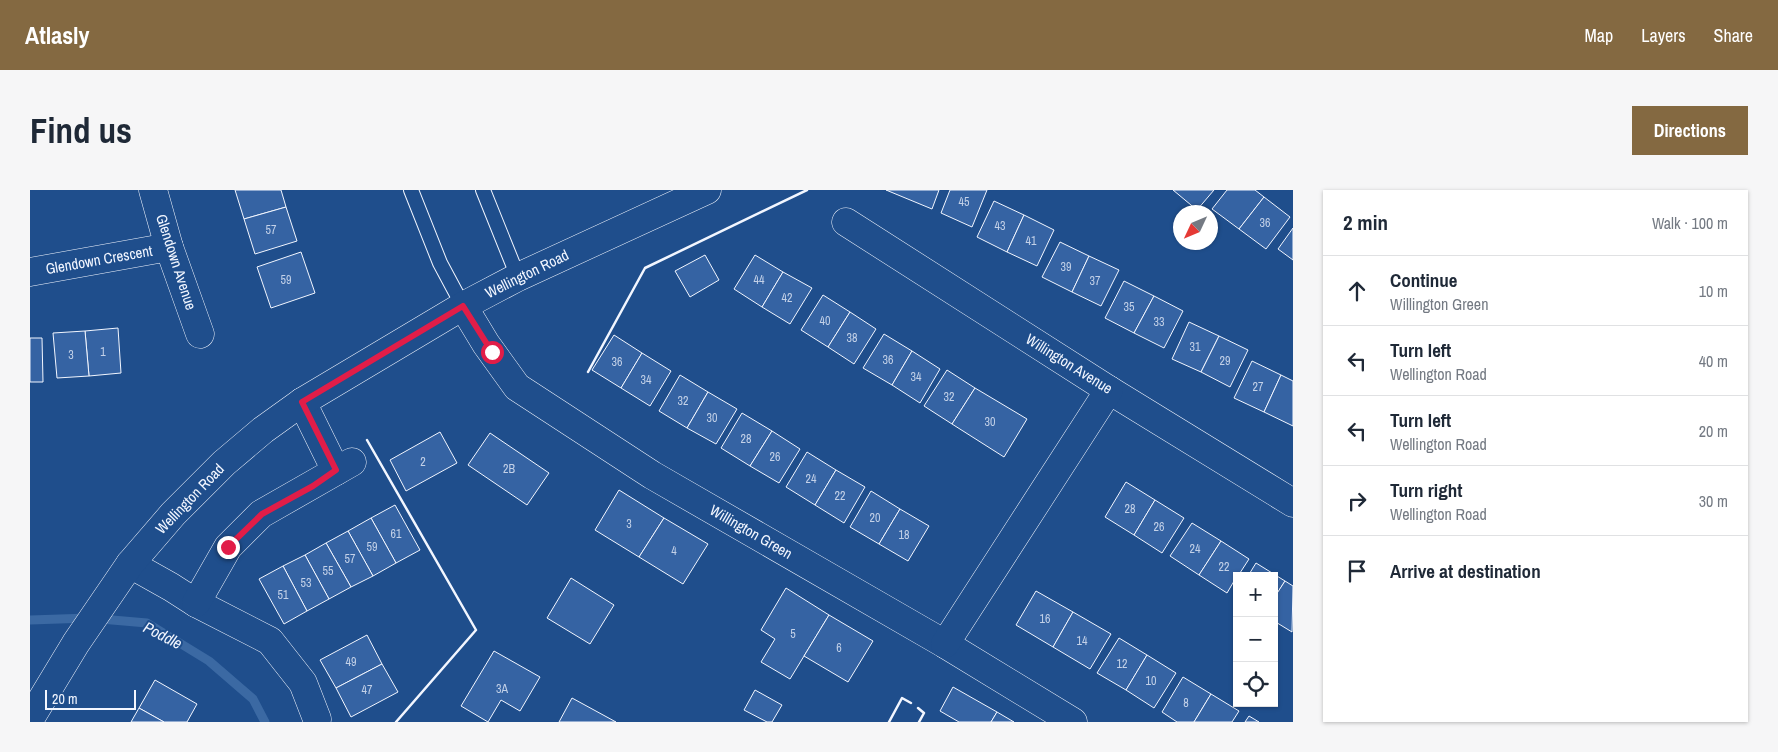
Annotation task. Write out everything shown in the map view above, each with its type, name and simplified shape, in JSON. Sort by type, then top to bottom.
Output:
[{"type":"street","name":"Glendown Avenue","points":[[153,190],[169,247],[200,334]]},
{"type":"street","name":"Wellington Road","points":[[30,718],[76,642],[130,564],[173,514],[224,463],[263,430],[302,402],[463,306],[518,277],[707,190]]},
{"type":"street","name":"Willington Avenue","points":[[846,222],[1109,390],[1293,503]]},
{"type":"street","name":"Glendown Crescent","points":[[30,272],[169,247]]},
{"type":"street","name":"Willington Green","points":[[463,306],[486,344],[517,387],[652,475],[945,644],[1073,722]]},
{"type":"street","points":[[945,644],[1109,390]]},
{"type":"street","points":[[196,603],[228,547],[262,514],[313,486],[344,466],[302,402]]},
{"type":"street","points":[[130,564],[196,603],[270,641],[302,683],[317,719]]},
{"type":"lane","points":[[411,190],[440,263],[463,306]]},
{"type":"lane","points":[[483,190],[518,277]]},
{"type":"building","points":[[235,190],[281,190],[286,207],[244,219]]},
{"type":"building","points":[[886,190],[939,190],[932,209]]},
{"type":"building","points":[[950,190],[987,190],[972,227],[941,213]]},
{"type":"building","points":[[1173,190],[1214,190],[1201,205],[1191,205]]},
{"type":"building","points":[[1227,190],[1255,190],[1264,197],[1239,229],[1218,213],[1218,205],[1215,205]]},
{"type":"building","points":[[1264,197],[1290,217],[1266,249],[1239,229]]},
{"type":"building","points":[[994,201],[1024,215],[1007,252],[977,237]]},
{"type":"building","points":[[286,207],[297,241],[255,254],[244,219]]},
{"type":"building","points":[[1024,215],[1054,230],[1037,266],[1007,252]]},
{"type":"building","points":[[1293,228],[1293,260],[1278,249]]},
{"type":"building","points":[[1060,242],[1089,256],[1072,292],[1042,277]]},
{"type":"building","points":[[301,252],[315,293],[271,308],[257,267]]},
{"type":"building","points":[[705,255],[719,280],[690,297],[675,271]]},
{"type":"building","points":[[755,255],[783,272],[762,307],[734,289]]},
{"type":"building","points":[[1089,256],[1119,270],[1101,306],[1072,292]]},
{"type":"building","points":[[783,272],[812,288],[790,324],[762,307]]},
{"type":"building","points":[[1124,281],[1154,296],[1134,333],[1105,318]]},
{"type":"building","points":[[823,295],[850,312],[828,347],[801,330]]},
{"type":"building","points":[[1154,296],[1183,311],[1164,348],[1134,333]]},
{"type":"building","points":[[850,312],[876,329],[854,364],[828,347]]},
{"type":"building","points":[[1189,322],[1219,336],[1201,372],[1172,359]]},
{"type":"building","points":[[118,328],[121,373],[89,376],[85,331]]},
{"type":"building","points":[[85,331],[89,376],[57,378],[53,333]]},
{"type":"building","points":[[884,334],[912,351],[892,385],[863,368]]},
{"type":"building","points":[[614,335],[642,353],[621,388],[592,370]]},
{"type":"building","points":[[1219,336],[1248,350],[1230,387],[1201,372]]},
{"type":"building","points":[[30,338],[42,338],[43,382],[30,382]]},
{"type":"building","points":[[912,351],[940,369],[920,403],[892,385]]},
{"type":"building","points":[[642,353],[671,371],[650,406],[621,388]]},
{"type":"building","points":[[1252,361],[1281,375],[1264,412],[1234,398]]},
{"type":"building","points":[[947,370],[975,388],[952,424],[924,406]]},
{"type":"building","points":[[680,375],[708,392],[687,428],[659,411]]},
{"type":"building","points":[[1281,375],[1293,381],[1293,426],[1264,412]]},
{"type":"building","points":[[975,388],[1027,419],[1004,457],[952,424]]},
{"type":"building","points":[[708,392],[737,409],[716,444],[687,428]]},
{"type":"building","points":[[742,413],[772,431],[750,466],[721,448]]},
{"type":"building","points":[[772,431],[800,449],[779,483],[750,466]]},
{"type":"building","points":[[440,432],[457,463],[406,491],[390,460]]},
{"type":"building","points":[[490,433],[549,473],[527,505],[468,465]]},
{"type":"building","points":[[807,452],[836,470],[815,505],[786,487]]},
{"type":"building","points":[[836,470],[865,487],[844,523],[815,505]]},
{"type":"building","points":[[1126,482],[1155,500],[1134,535],[1105,517]]},
{"type":"building","points":[[619,490],[664,518],[639,557],[595,530]]},
{"type":"building","points":[[871,491],[900,509],[879,544],[850,527]]},
{"type":"building","points":[[1155,500],[1184,518],[1162,553],[1134,535]]},
{"type":"building","points":[[395,505],[420,550],[396,563],[371,518]]},
{"type":"building","points":[[900,509],[929,526],[908,561],[879,544]]},
{"type":"building","points":[[371,518],[396,563],[373,576],[348,531]]},
{"type":"building","points":[[664,518],[708,544],[683,584],[639,557]]},
{"type":"building","points":[[1192,523],[1221,541],[1199,575],[1170,556]]},
{"type":"building","points":[[348,531],[373,576],[351,587],[326,543]]},
{"type":"building","points":[[1221,541],[1249,559],[1241,572],[1233,572],[1233,583],[1227,593],[1199,575]]},
{"type":"building","points":[[326,543],[351,587],[329,599],[305,555]]},
{"type":"building","points":[[305,555],[329,599],[307,611],[283,566]]},
{"type":"building","points":[[1256,563],[1270,572],[1250,572]]},
{"type":"building","points":[[283,566],[307,611],[284,624],[259,579]]},
{"type":"building","points":[[1278,577],[1285,581],[1278,592]]},
{"type":"building","points":[[571,578],[614,605],[590,644],[547,618]]},
{"type":"building","points":[[1285,581],[1293,586],[1292,632],[1278,623],[1278,592]]},
{"type":"building","points":[[786,588],[829,615],[790,679],[761,662],[775,639],[761,630]]},
{"type":"building","points":[[1036,591],[1073,612],[1053,647],[1016,625]]},
{"type":"building","points":[[1073,612],[1111,634],[1090,669],[1053,647]]},
{"type":"building","points":[[829,615],[873,641],[848,682],[804,656]]},
{"type":"building","points":[[367,635],[382,664],[336,688],[320,660]]},
{"type":"building","points":[[1119,638],[1147,655],[1126,690],[1097,673]]},
{"type":"building","points":[[494,651],[540,677],[520,711],[501,700],[488,722],[461,706]]},
{"type":"building","points":[[1147,655],[1176,673],[1154,708],[1126,690]]},
{"type":"building","points":[[382,664],[398,692],[351,717],[336,688]]},
{"type":"building","points":[[1183,677],[1211,694],[1194,722],[1177,722],[1162,712]]},
{"type":"building","points":[[155,680],[197,704],[187,722],[164,722],[139,708]]},
{"type":"building","points":[[953,687],[997,712],[991,722],[959,722],[940,711]]},
{"type":"building","points":[[755,690],[782,705],[772,722],[767,722],[744,710]]},
{"type":"building","points":[[1211,694],[1239,711],[1232,722],[1194,722]]},
{"type":"building","points":[[572,698],[616,722],[559,722]]},
{"type":"building","points":[[139,708],[164,722],[131,722]]},
{"type":"building","points":[[997,712],[1014,722],[991,722]]},
{"type":"building","points":[[1249,716],[1259,722],[1245,722]]},
{"type":"waterway","name":"Poddle","points":[[30,620],[89,618],[147,623],[209,661],[253,699],[265,722]]},
{"type":"wall","points":[[588,372],[645,268],[807,190]]},
{"type":"wall","points":[[367,440],[476,630],[396,722]]},
{"type":"wall","points":[[889,722],[902,698],[911,703]]},
{"type":"wall","points":[[918,708],[924,713],[919,722]]},
{"type":"route","points":[[228,547],[262,514],[313,486],[336,470],[328,458],[302,402],[463,306],[492,352]]}]
